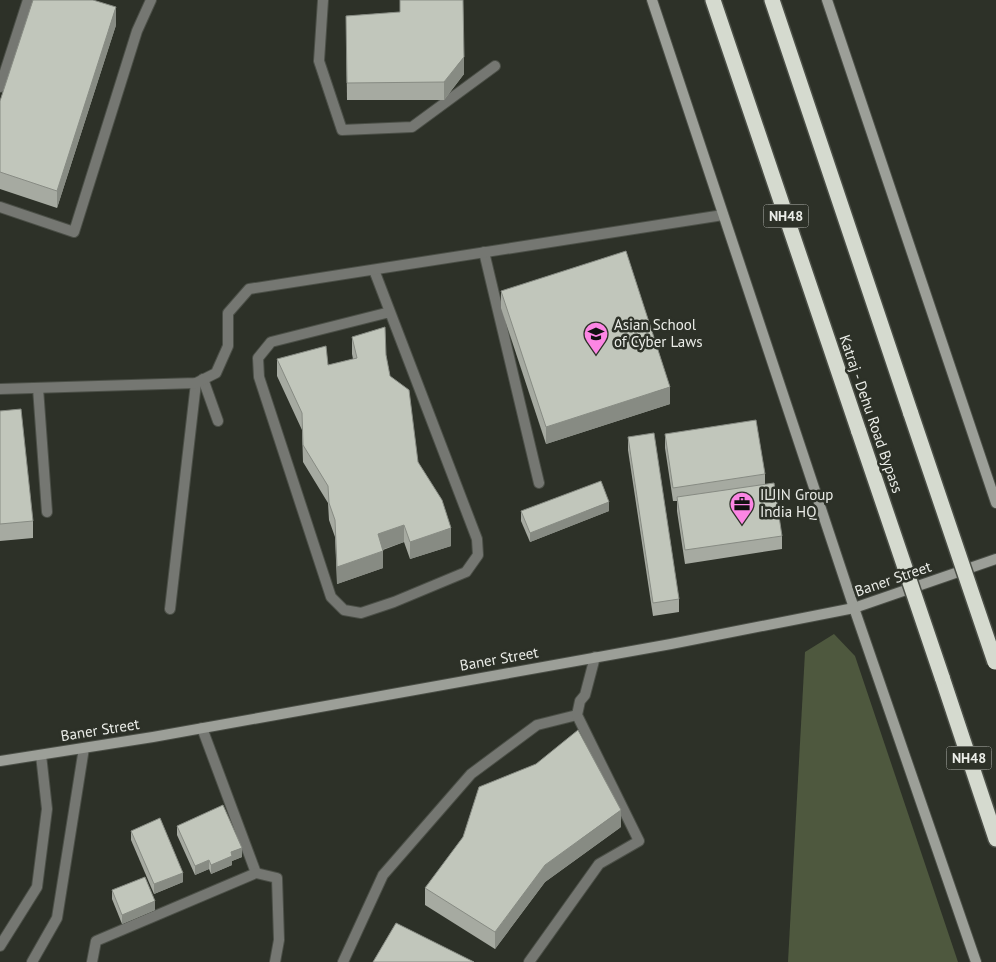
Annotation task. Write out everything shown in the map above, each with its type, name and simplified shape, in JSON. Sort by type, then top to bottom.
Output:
[{"type":"highway","name":"Katraj - Dehu Road Bypass","points":[[713,0],[996,839]]},
{"type":"highway","points":[[772,0],[996,664]]},
{"type":"street","points":[[0,88],[28,0]]},
{"type":"street","points":[[0,207],[74,232],[138,31],[151,0]]},
{"type":"street","points":[[323,0],[319,62],[342,130],[412,127],[495,66]]},
{"type":"street","points":[[652,0],[854,608],[976,962]]},
{"type":"street","points":[[828,0],[995,497]]},
{"type":"street","points":[[0,389],[199,381],[216,372],[228,346],[228,313],[249,289],[723,215]]},
{"type":"street","points":[[484,252],[539,483]]},
{"type":"street","points":[[374,270],[477,539],[478,555],[466,572],[394,602],[362,613],[344,610],[331,597],[259,377],[258,358],[271,342],[390,312]]},
{"type":"street","points":[[199,381],[218,421]]},
{"type":"street","points":[[170,610],[199,381]]},
{"type":"street","points":[[38,388],[47,512]]},
{"type":"street","name":"Baner Street","points":[[0,761],[202,728],[854,608],[996,559]]},
{"type":"street","points":[[529,962],[599,864],[639,841],[577,715],[580,701],[585,695],[595,657]]},
{"type":"street","points":[[343,962],[383,876],[470,774],[537,725],[577,715]]},
{"type":"street","points":[[202,728],[256,873]]},
{"type":"street","points":[[32,962],[57,918],[84,748]]},
{"type":"street","points":[[0,946],[37,886],[47,809],[40,754]]},
{"type":"street","points":[[92,962],[96,942],[256,873],[277,878],[279,940],[275,962]]},
{"type":"green space","points":[[834,634],[855,656],[958,962],[788,962],[805,652]]},
{"type":"building","points":[[33,0],[93,0],[116,7],[57,191],[0,172],[0,101]]},
{"type":"building","points":[[400,0],[463,0],[464,57],[444,82],[347,83],[346,16],[400,12]]},
{"type":"building","points":[[626,251],[670,387],[546,427],[501,291]]},
{"type":"building","points":[[385,327],[386,355],[390,376],[409,390],[418,462],[442,500],[451,528],[410,542],[404,525],[378,534],[383,551],[337,567],[335,520],[329,503],[328,486],[303,445],[302,413],[277,359],[326,346],[328,365],[357,358],[352,337]]},
{"type":"building","points":[[21,409],[33,521],[0,524],[0,411]]},
{"type":"building","points":[[756,420],[765,474],[673,488],[665,434]]},
{"type":"building","points":[[654,433],[679,599],[653,603],[628,437]]},
{"type":"building","points":[[601,481],[609,502],[530,533],[521,511]]},
{"type":"building","points":[[774,483],[782,536],[685,550],[677,497]]},
{"type":"building","points":[[578,730],[621,810],[545,865],[495,932],[425,888],[463,837],[479,787],[536,764]]},
{"type":"building","points":[[223,805],[242,848],[231,852],[232,856],[211,865],[209,860],[195,866],[177,826]]},
{"type":"building","points":[[160,818],[183,873],[154,884],[131,831]]},
{"type":"building","points":[[145,877],[155,901],[122,915],[112,890]]},
{"type":"building","points":[[396,923],[474,962],[373,962]]},
{"type":"place","name":"Asian School of Cyber Laws","points":[[596,355]]},
{"type":"place","name":"ILJIN Group India HQ","points":[[742,525]]}]
